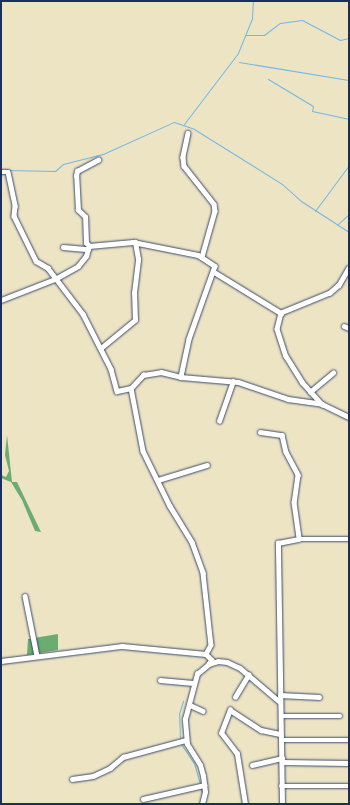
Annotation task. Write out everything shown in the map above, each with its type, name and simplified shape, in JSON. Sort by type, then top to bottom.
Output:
[{"type":"street","points":[[188,133],[183,157],[184,166],[214,204],[215,211],[202,257]]},
{"type":"street","points":[[89,248],[86,243],[85,217],[78,210],[76,176],[77,171],[98,160]]},
{"type":"street","points":[[1,172],[8,172],[15,206],[14,216],[36,261],[48,268],[83,314],[101,348],[117,391],[131,388],[143,375],[161,372],[181,377],[233,381],[288,399],[322,404],[349,417]]},
{"type":"street","points":[[101,348],[135,320],[134,293],[138,259],[135,242]]},
{"type":"street","points":[[63,247],[89,248],[135,242],[202,257],[215,266],[189,339],[181,377]]},
{"type":"street","points":[[1,300],[56,279],[78,266],[89,248]]},
{"type":"street","points":[[281,313],[330,293],[339,285],[349,268]]},
{"type":"street","points":[[214,272],[281,313]]},
{"type":"street","points":[[281,313],[277,329],[280,342],[293,369],[310,392],[322,404]]},
{"type":"street","points":[[310,392],[333,373]]},
{"type":"street","points":[[219,421],[233,381]]},
{"type":"street","points":[[131,388],[140,441],[158,480],[192,542],[203,573],[211,646],[206,654]]},
{"type":"street","points":[[260,432],[282,435],[286,452],[298,475],[294,502],[299,539]]},
{"type":"street","points":[[158,480],[207,465]]},
{"type":"street","points":[[282,804],[278,543],[299,539],[349,539]]},
{"type":"street","points":[[24,596],[37,656]]},
{"type":"street","points":[[1,661],[122,646],[206,654],[212,660],[209,664]]},
{"type":"street","points":[[202,804],[205,792],[200,765],[186,740],[185,719],[190,705],[197,674],[209,664],[218,661],[227,662],[248,675],[280,702]]},
{"type":"street","points":[[235,697],[248,675]]},
{"type":"street","points":[[160,680],[194,683]]},
{"type":"street","points":[[280,695],[319,697]]},
{"type":"street","points":[[190,705],[203,711]]},
{"type":"street","points":[[245,804],[237,754],[221,733],[230,710],[261,730],[280,734]]},
{"type":"street","points":[[281,716],[340,716]]},
{"type":"street","points":[[72,779],[93,776],[110,768],[123,757],[186,740]]},
{"type":"street","points":[[281,740],[348,740]]},
{"type":"street","points":[[252,765],[282,760],[348,764]]},
{"type":"street","points":[[143,799],[204,785]]},
{"type":"street","points":[[281,786],[349,786]]},
{"type":"green space","points":[[7,435],[12,482],[17,482],[41,532],[35,531],[22,500],[11,482],[1,478],[1,475],[6,477],[9,471],[5,455]]},
{"type":"green space","points":[[58,634],[58,650],[27,655],[28,639]]},
{"type":"waterway","points":[[184,124],[238,53],[252,18],[253,1]]},
{"type":"waterway","points":[[245,35],[264,35],[280,23],[302,20],[340,40],[349,38]]},
{"type":"waterway","points":[[239,62],[349,80]]},
{"type":"waterway","points":[[268,79],[313,106],[312,111],[349,119]]},
{"type":"waterway","points":[[6,170],[55,171],[63,164],[103,154],[174,122],[194,129],[282,184],[301,201],[349,232]]},
{"type":"waterway","points":[[315,211],[349,165]]},
{"type":"waterway","points":[[338,224],[349,214]]},
{"type":"waterway","points":[[180,739],[179,714],[183,701]]},
{"type":"waterway","points":[[181,744],[194,763],[200,784]]},
{"type":"waterway","points":[[201,787],[202,794]]}]
